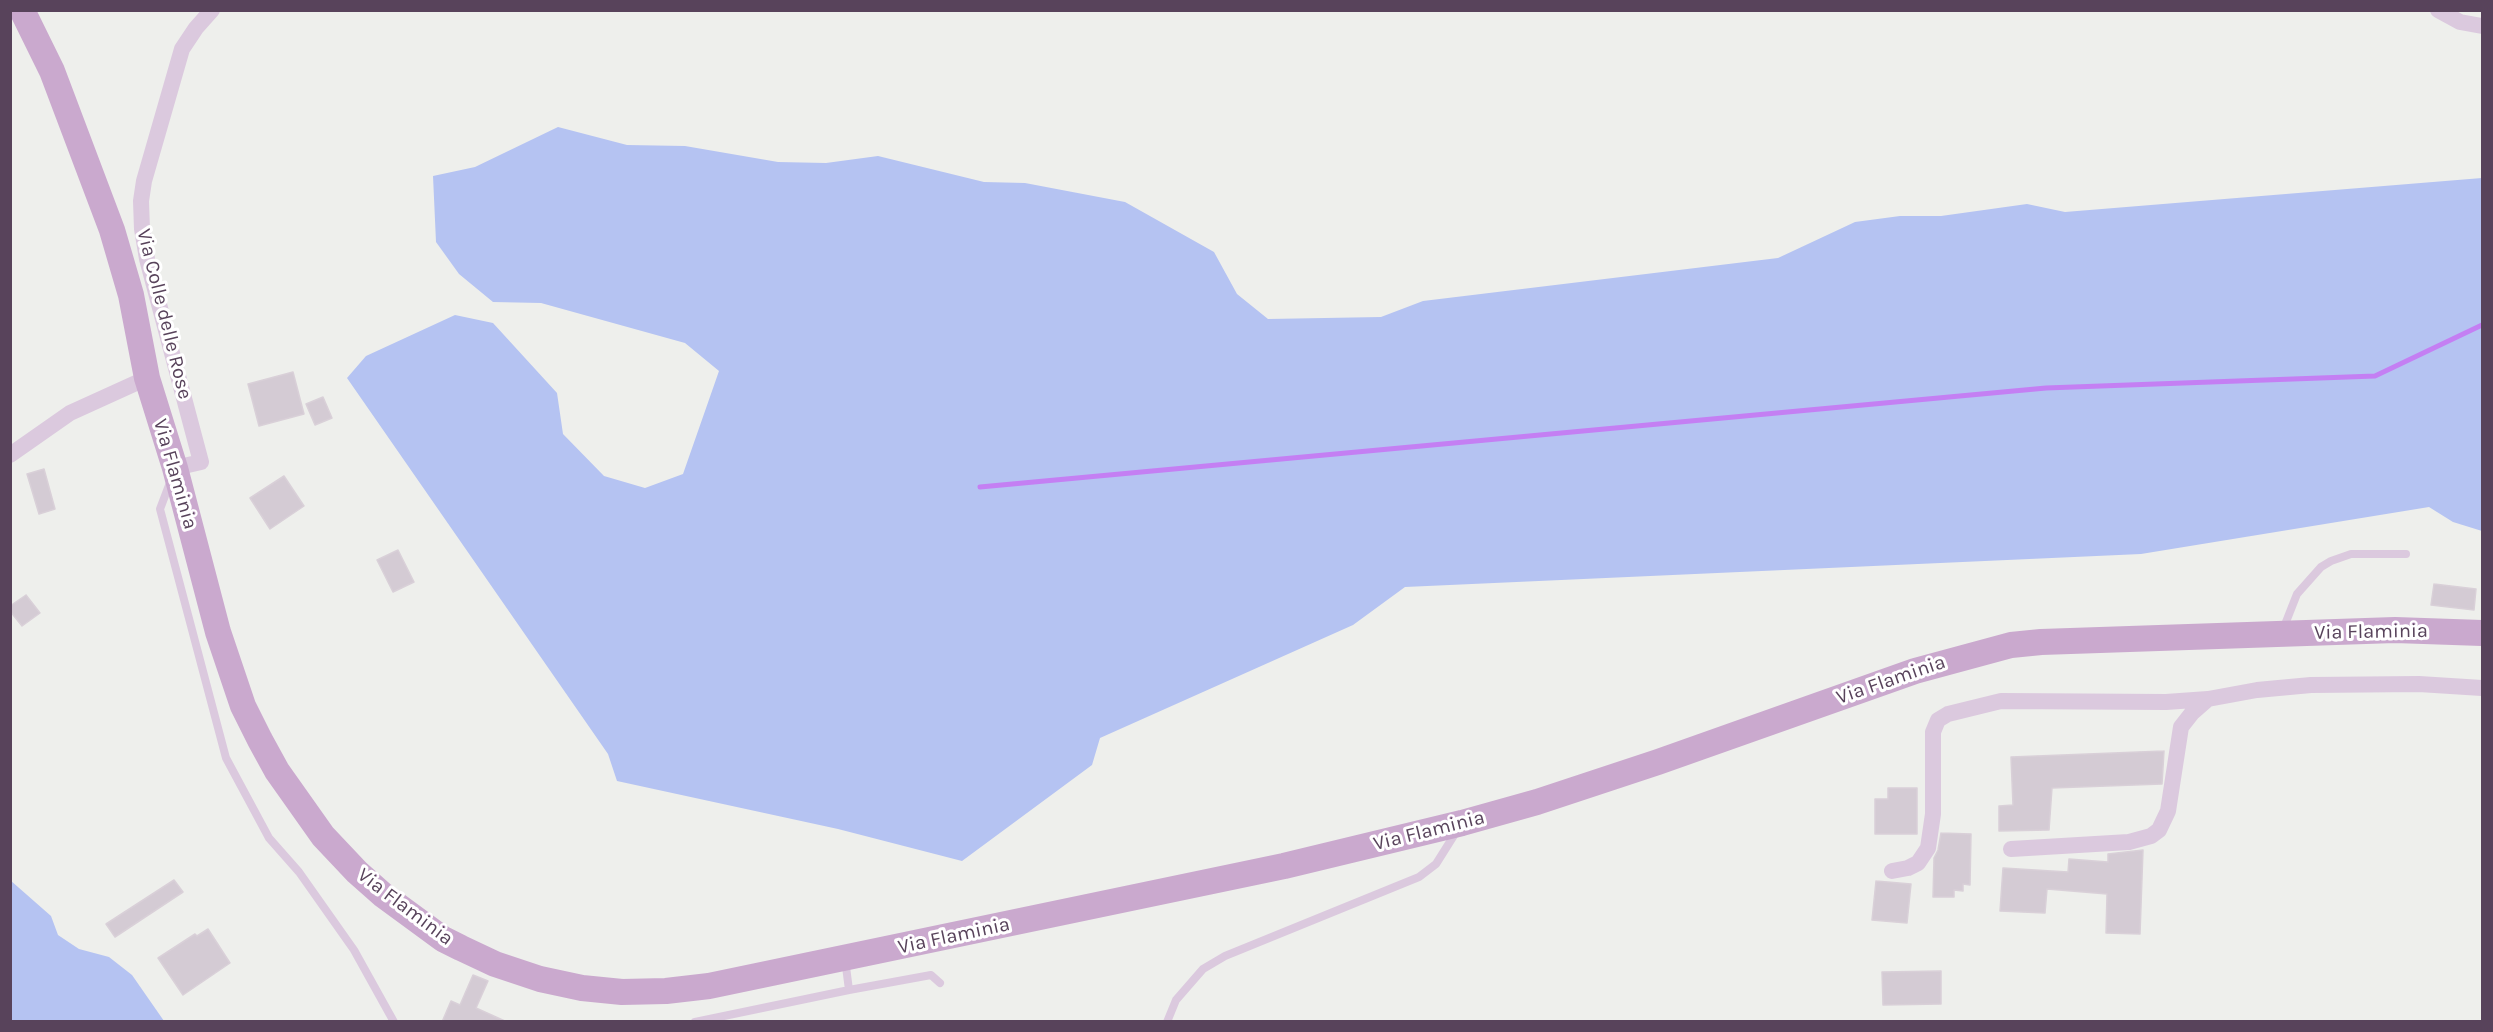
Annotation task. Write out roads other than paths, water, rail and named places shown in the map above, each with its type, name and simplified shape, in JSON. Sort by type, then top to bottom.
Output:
[{"type":"main road","name":"Via Flaminia","points":[[22,10],[52,71],[112,230],[131,295],[147,378],[175,468],[218,633],[243,706],[260,740],[294,797],[323,836],[357,872],[408,915],[443,939],[495,964],[540,979],[603,991],[654,992],[710,986],[1284,866],[1462,824],[1575,789],[1916,670],[1980,652],[2041,642],[2396,630],[2482,633]]},
{"type":"street","name":"Via Colle delle Rose","points":[[175,468],[201,462],[147,259],[142,230],[141,201],[144,181],[182,49],[212,10]]},
{"type":"street","points":[[2438,10],[2460,22],[2482,26]]},
{"type":"street","points":[[12,450],[70,413],[147,378]]},
{"type":"street","points":[[1892,871],[1908,868],[1918,863],[1928,848],[1933,814],[1932,740],[1935,726],[1942,716],[2001,701],[2166,702],[2208,699],[2245,691],[2311,685],[2419,684],[2482,688]]},
{"type":"street","points":[[2011,849],[2129,842],[2151,836],[2159,830],[2168,811],[2181,727],[2208,699]]},
{"type":"lane","points":[[175,468],[160,509],[226,758],[268,838],[299,872],[354,950],[394,1022]]},
{"type":"lane","points":[[2282,634],[2297,594],[2321,567],[2351,554],[2406,554]]},
{"type":"lane","points":[[1167,1022],[1176,1000],[1188,983],[1203,969],[1225,956],[1419,877],[1436,864],[1462,824]]},
{"type":"lane","points":[[844,959],[849,990]]},
{"type":"lane","points":[[695,1022],[931,975],[940,983]]},
{"type":"waterway","points":[[980,487],[2046,388],[2375,376],[2482,325]]}]
